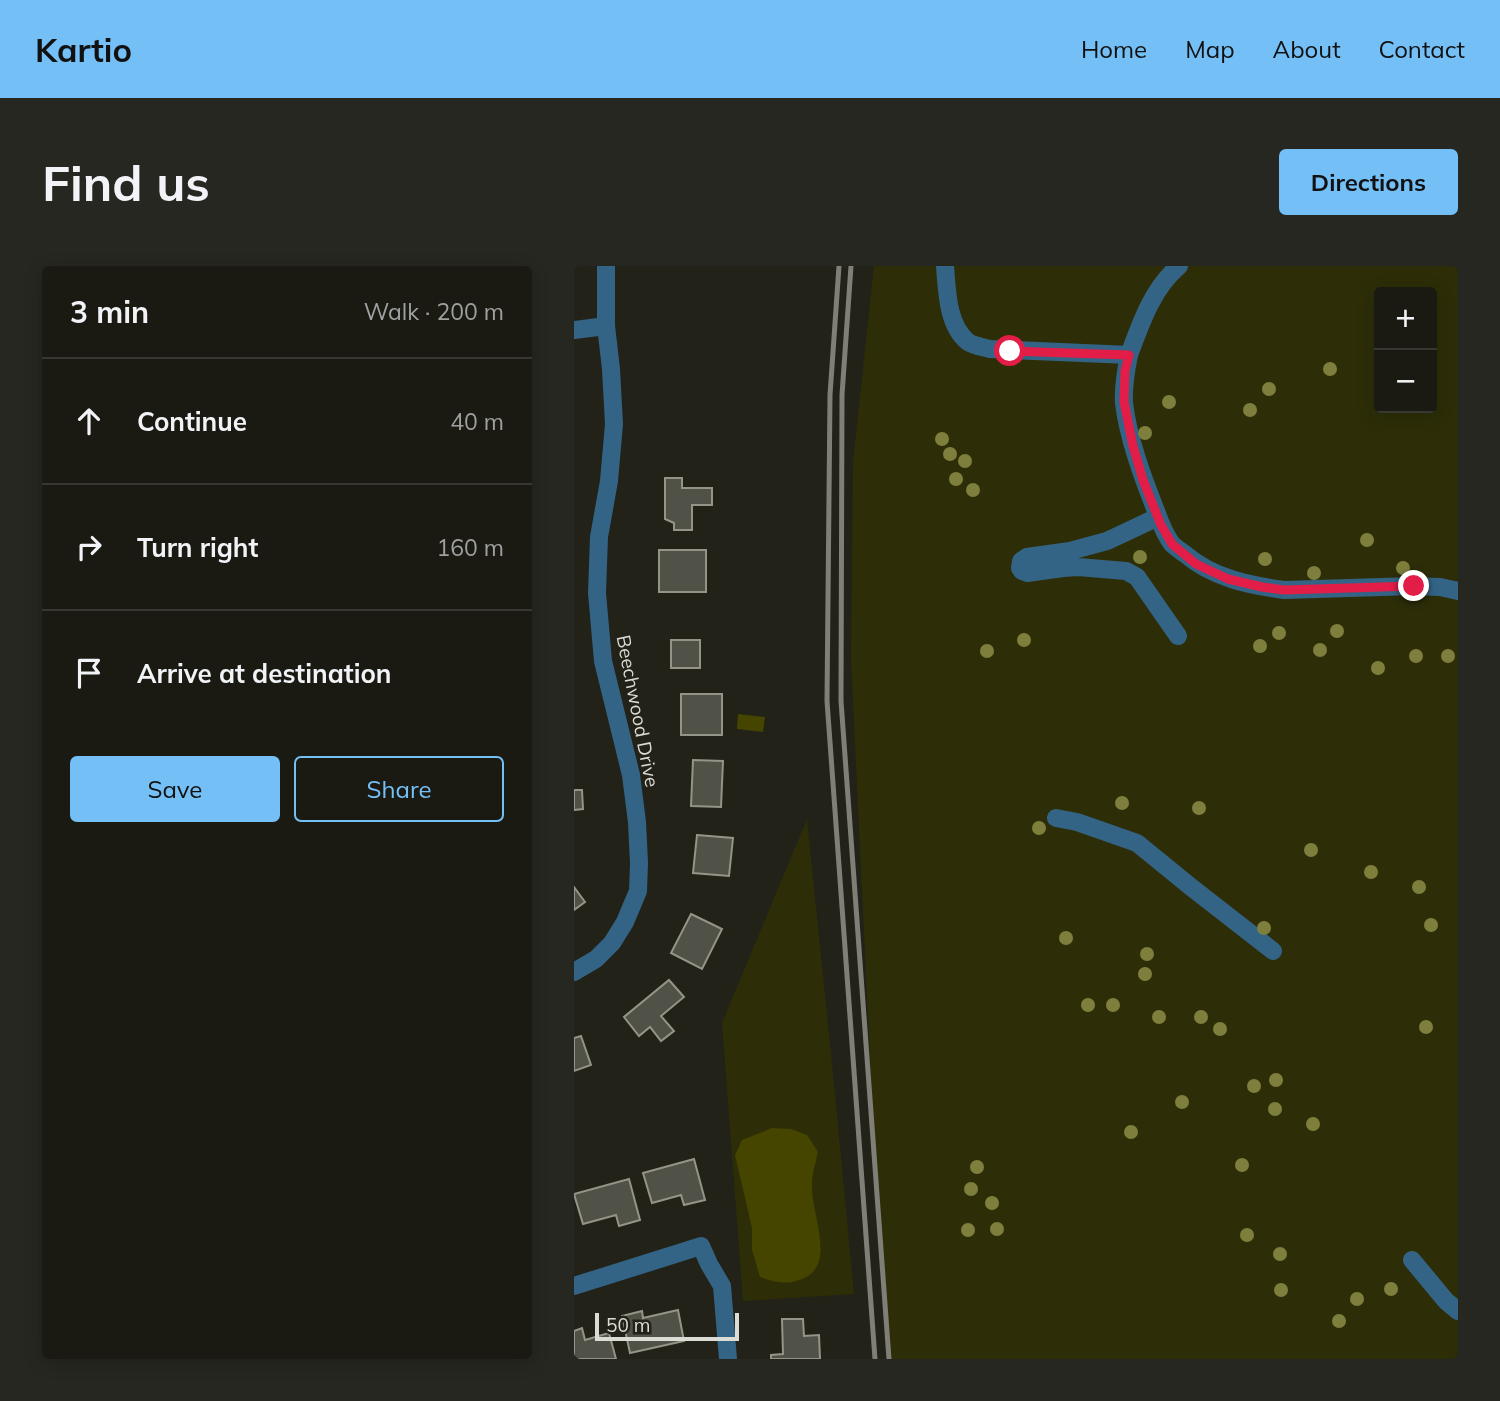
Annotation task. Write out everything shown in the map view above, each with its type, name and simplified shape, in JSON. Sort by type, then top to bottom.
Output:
[{"type":"street","name":"Beechwood Drive","points":[[574,972],[596,960],[612,943],[625,922],[638,891],[637,822],[631,775],[603,661],[597,593],[599,537],[609,481],[614,424],[606,326],[606,266]]},
{"type":"street","points":[[945,266],[950,307],[957,330],[969,343],[1010,351],[1129,355]]},
{"type":"street","points":[[1179,266],[1163,283],[1148,307],[1129,355],[1125,371],[1124,402],[1143,480],[1172,544],[1196,564],[1228,579],[1262,587],[1284,590],[1414,586],[1458,591]]},
{"type":"street","points":[[574,330],[606,326]]},
{"type":"street","points":[[1158,517],[1107,541],[1070,551],[1027,557],[1021,561],[1020,568],[1027,573],[1078,567],[1126,571],[1137,576],[1178,636]]},
{"type":"street","points":[[1056,818],[1077,822],[1137,843],[1273,951]]},
{"type":"street","points":[[574,1286],[701,1246],[722,1286],[728,1359]]},
{"type":"street","points":[[1412,1260],[1446,1301],[1458,1311]]},
{"type":"shaded area","points":[[874,266],[1458,266],[1458,1359],[889,1359],[876,1185],[851,659],[853,462]]},
{"type":"shaded area","points":[[738,714],[765,717],[763,732],[737,729]]},
{"type":"shaded area","points":[[807,819],[854,1294],[743,1301],[722,1023]],"holes":[[[818,1152],[811,1184],[813,1207],[752,1250],[752,1228]]]},
{"type":"shaded area","points":[[772,1128],[791,1129],[807,1135],[818,1152],[813,1172],[812,1196],[820,1237],[818,1263],[813,1272],[802,1279],[786,1283],[760,1277],[752,1250],[752,1228],[735,1155],[742,1140]]},
{"type":"building","points":[[665,478],[682,478],[682,488],[712,488],[712,505],[692,505],[692,530],[674,530],[674,523],[665,519]]},
{"type":"building","points":[[659,550],[706,550],[706,592],[659,592]]},
{"type":"building","points":[[671,640],[700,640],[700,668],[671,668]]},
{"type":"building","points":[[681,694],[722,694],[722,735],[681,735]]},
{"type":"building","points":[[693,760],[723,761],[721,807],[691,806]]},
{"type":"building","points":[[574,790],[582,790],[583,809],[574,810]]},
{"type":"building","points":[[697,835],[733,838],[729,876],[693,873]]},
{"type":"building","points":[[574,887],[585,902],[574,910]]},
{"type":"building","points":[[691,914],[722,929],[702,969],[671,953]]},
{"type":"building","points":[[669,980],[684,997],[661,1016],[674,1031],[661,1041],[650,1027],[639,1036],[624,1017]]},
{"type":"building","points":[[581,1036],[591,1065],[574,1071],[574,1038]]},
{"type":"building","points":[[694,1159],[705,1200],[684,1205],[681,1195],[652,1203],[643,1173]]},
{"type":"building","points":[[629,1179],[640,1220],[619,1226],[616,1215],[583,1224],[574,1194]]},
{"type":"building","points":[[678,1310],[684,1341],[630,1353],[622,1316],[642,1311],[643,1318]]},
{"type":"building","points":[[782,1319],[803,1319],[804,1336],[819,1335],[820,1359],[771,1359],[771,1355],[783,1354]]},
{"type":"building","points":[[582,1328],[585,1340],[609,1333],[616,1359],[574,1359],[574,1331]]},
{"type":"railway","points":[[839,266],[830,395],[827,701],[875,1359]]},
{"type":"railway","points":[[851,266],[842,395],[841,701],[889,1359]]},
{"type":"route","points":[[1010,351],[1129,355],[1125,371],[1124,402],[1143,480],[1161,525],[1172,544],[1196,564],[1228,579],[1284,590],[1414,586]]}]
